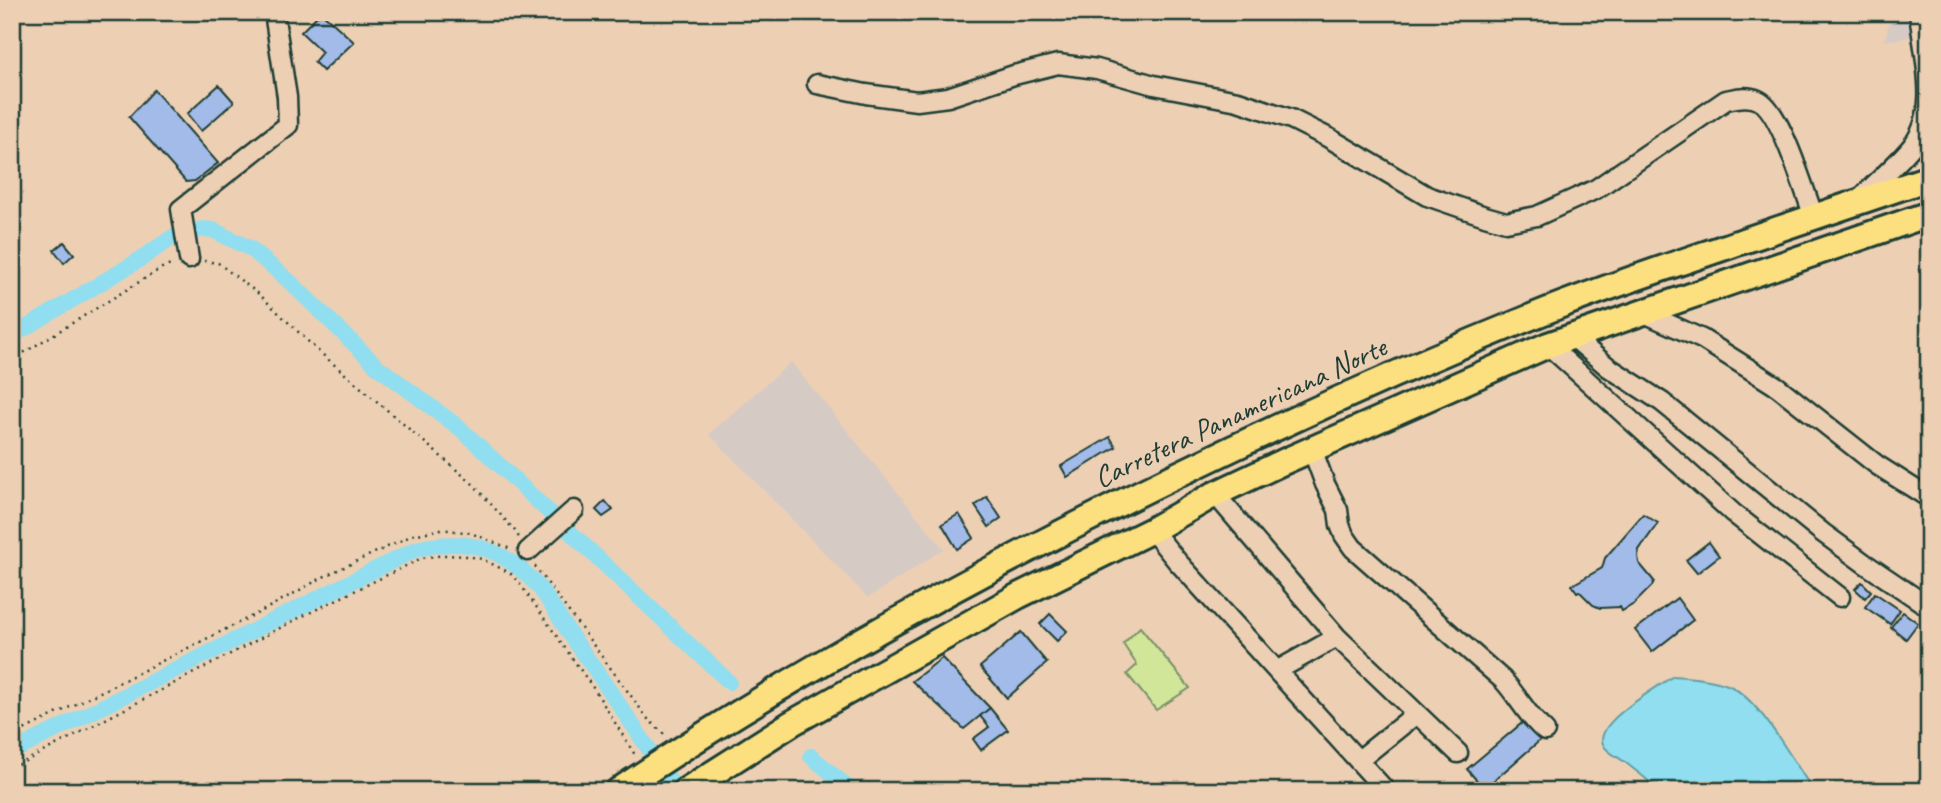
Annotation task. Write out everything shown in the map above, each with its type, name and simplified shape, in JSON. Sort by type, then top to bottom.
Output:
[{"type":"highway","name":"Carretera Panamericana Norte","points":[[618,791],[640,764],[675,752],[820,663],[1103,511],[1271,429],[1451,349],[1561,305],[1929,178]]},
{"type":"highway","points":[[688,788],[844,692],[1018,596],[1152,530],[1215,494],[1312,449],[1548,345],[1929,214]]},
{"type":"street","points":[[189,257],[181,209],[288,125],[287,97],[272,12]]},
{"type":"street","points":[[1856,203],[1921,147],[1927,117],[1928,78],[1919,12]]},
{"type":"street","points":[[817,84],[917,101],[948,97],[1014,75],[1058,64],[1097,69],[1154,85],[1238,101],[1291,119],[1329,138],[1427,196],[1506,222],[1537,216],[1596,189],[1726,100],[1745,97],[1767,105],[1791,153],[1814,217]]},
{"type":"street","points":[[1642,312],[1702,339],[1778,387],[1877,464],[1929,498]]},
{"type":"street","points":[[1573,337],[1608,368],[1662,402],[1823,533],[1929,607]]},
{"type":"street","points":[[1548,345],[1733,513],[1840,597]]},
{"type":"street","points":[[1312,449],[1338,510],[1344,535],[1353,548],[1503,680],[1513,690],[1523,708],[1545,731]]},
{"type":"street","points":[[1215,494],[1337,637],[1458,752]]},
{"type":"street","points":[[524,554],[574,510]]},
{"type":"street","points":[[1152,530],[1177,561],[1387,791]]},
{"type":"street","points":[[1278,670],[1337,637]]},
{"type":"street","points":[[1359,760],[1416,714]]},
{"type":"path","points":[[12,360],[162,268],[189,257],[218,263],[260,295],[316,349],[473,484],[515,531],[524,554],[538,568]]},
{"type":"path","points":[[12,736],[262,611],[327,575],[413,535],[441,529],[471,533],[524,554],[538,568],[647,718],[666,736],[675,752]]},
{"type":"path","points":[[12,768],[303,616],[422,558],[444,555],[482,559],[510,573],[532,599],[596,692],[640,764]]},
{"type":"shaded area","points":[[1891,12],[1929,12],[1929,34],[1885,41]]},
{"type":"shaded area","points":[[791,362],[944,549],[868,598],[709,434]]},
{"type":"green space","points":[[1140,627],[1190,688],[1156,710],[1127,674],[1137,665],[1123,644]]},
{"type":"water","points":[[1673,676],[1719,682],[1743,695],[1764,717],[1809,784],[1803,791],[1660,791],[1608,751],[1602,737],[1607,727],[1628,707]]},
{"type":"building","points":[[321,12],[354,42],[323,71],[314,62],[322,52],[301,32]]},
{"type":"building","points":[[219,85],[234,102],[201,131],[187,114]]},
{"type":"building","points":[[154,90],[218,163],[195,181],[186,182],[129,117]]},
{"type":"building","points":[[64,242],[74,254],[64,263],[54,250]]},
{"type":"building","points":[[1110,437],[1116,447],[1067,477],[1061,466]]},
{"type":"building","points":[[987,497],[1001,518],[989,527],[975,506]]},
{"type":"building","points":[[605,501],[613,510],[603,517],[596,510]]},
{"type":"building","points":[[959,514],[974,538],[957,549],[942,524]]},
{"type":"building","points":[[1643,514],[1658,523],[1639,550],[1638,556],[1639,563],[1654,581],[1652,586],[1634,604],[1622,611],[1620,607],[1600,608],[1593,605],[1572,585],[1602,568],[1605,558]]},
{"type":"building","points":[[1709,542],[1719,556],[1697,573],[1686,560]]},
{"type":"building","points":[[1862,582],[1871,591],[1865,598],[1855,589]]},
{"type":"building","points":[[1875,593],[1900,610],[1890,624],[1865,607]]},
{"type":"building","points":[[1677,598],[1693,620],[1652,652],[1635,630]]},
{"type":"building","points":[[1903,612],[1918,623],[1906,639],[1891,627]]},
{"type":"building","points":[[1050,614],[1067,631],[1057,641],[1040,624]]},
{"type":"building","points":[[1021,632],[1047,663],[1007,698],[980,667]]},
{"type":"building","points":[[942,658],[990,708],[964,729],[912,681]]},
{"type":"building","points":[[990,708],[1008,730],[981,750],[973,739],[989,727],[980,716]]},
{"type":"building","points":[[1528,718],[1544,737],[1484,789],[1467,769]]},
{"type":"waterway","points":[[12,336],[173,237],[203,229],[213,230],[251,249],[289,281],[378,367],[461,429],[729,682]]},
{"type":"waterway","points":[[12,752],[416,549],[463,544],[486,549],[508,560],[538,586],[677,791]]},
{"type":"waterway","points":[[811,756],[852,791]]}]
